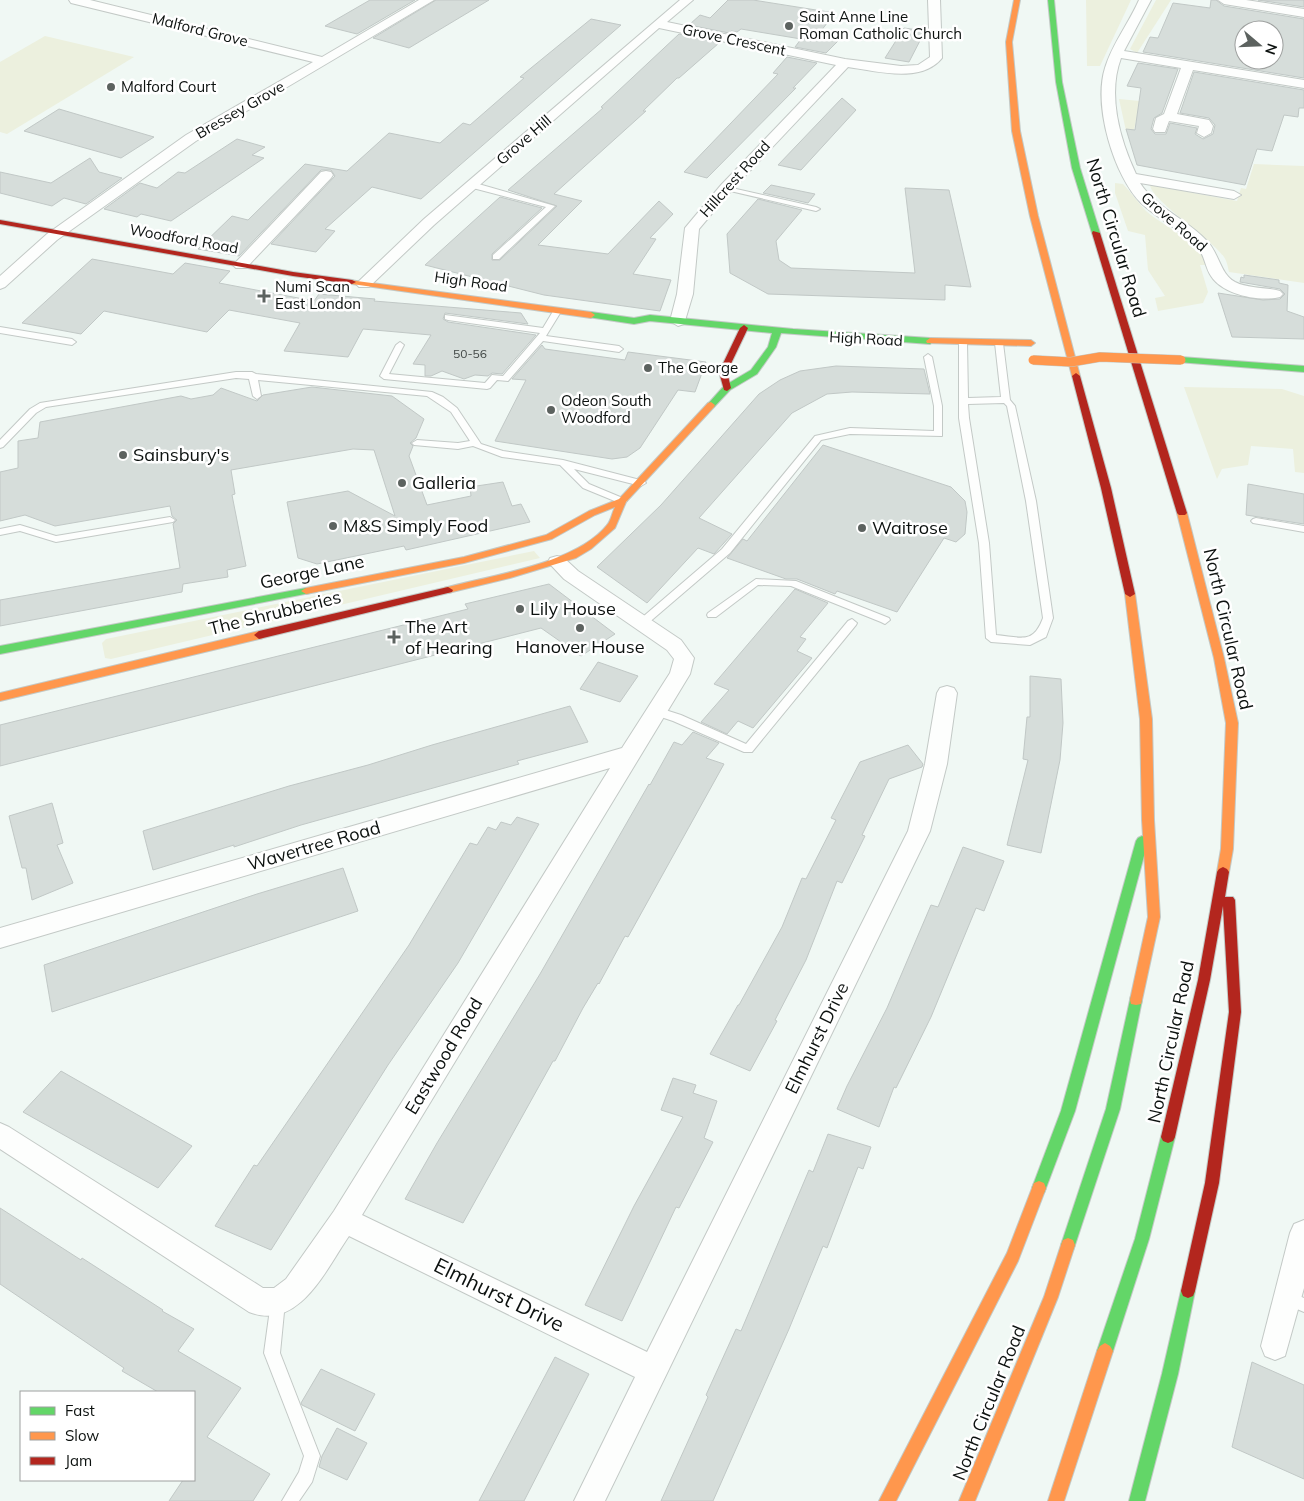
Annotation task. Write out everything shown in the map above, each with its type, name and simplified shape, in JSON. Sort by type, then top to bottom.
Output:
[{"type":"main road","points":[[1006,0],[1009,42]]},
{"type":"main road","name":"North Circular Road","points":[[967,1501],[1051,1297],[1113,1109],[1154,916],[1148,820],[1146,719],[1132,602],[1106,488],[1023,167],[1016,131],[1009,42],[1017,0]]},
{"type":"main road","name":"North Circular Road","points":[[1052,0],[1059,82],[1078,176],[1176,490],[1219,658],[1232,723],[1226,849],[1204,980],[1157,1184],[1142,1239],[1056,1501]]},
{"type":"main road","points":[[1056,44],[1064,9]]},
{"type":"main road","name":"Woodford Road","points":[[0,222],[60,231],[241,265],[364,284]]},
{"type":"main road","name":"High Road","points":[[364,284],[634,321],[650,318],[777,331],[963,342],[1036,344]]},
{"type":"main road","name":"High Road","points":[[634,321],[646,328],[662,331]]},
{"type":"main road","points":[[726,388],[723,372],[746,344],[744,328]]},
{"type":"main road","name":"George Lane","points":[[0,650],[91,637],[464,560],[536,541],[560,532],[592,513],[622,501],[641,483],[726,388],[754,372],[776,348],[777,331]]},
{"type":"main road","points":[[721,340],[776,348]]},
{"type":"main road","points":[[1055,345],[1066,346],[1100,357]]},
{"type":"main road","points":[[996,359],[1071,362],[1100,357],[1181,360],[1304,369]]},
{"type":"main road","name":"George Lane","points":[[557,562],[588,547],[612,526],[622,501]]},
{"type":"main road","points":[[536,541],[557,562]]},
{"type":"main road","name":"The Shrubberies","points":[[0,697],[95,670],[557,562]]},
{"type":"main road","points":[[887,1501],[1016,1247],[1068,1111],[1148,820]]},
{"type":"main road","points":[[1138,1501],[1170,1374],[1212,1183],[1235,1012],[1226,849]]},
{"type":"street","name":"Malford Grove","points":[[76,0],[324,61]]},
{"type":"street","name":"Bressey Grove","points":[[0,284],[60,231],[191,138],[428,0]]},
{"type":"street","name":"Grove Hill","points":[[364,284],[472,185],[687,0]]},
{"type":"street","name":"Grove Crescent","points":[[657,24],[845,63],[901,70],[921,68],[936,58],[934,0]]},
{"type":"street","name":"Grove Road","points":[[1145,0],[1110,69],[1108,96],[1122,159],[1130,178],[1139,192],[1156,208],[1183,228],[1211,253],[1218,276],[1226,284],[1245,290],[1274,294]]},
{"type":"street","points":[[1224,0],[1304,13]]},
{"type":"street","points":[[1118,54],[1304,84]]},
{"type":"street","name":"Hillcrest Road","points":[[678,321],[685,294],[692,228],[726,188],[845,63]]},
{"type":"street","points":[[1170,117],[1189,65]]},
{"type":"street","points":[[1160,129],[1163,118],[1170,117],[1204,123],[1206,126],[1204,133]]},
{"type":"street","points":[[241,265],[326,175]]},
{"type":"street","points":[[1130,178],[1150,179],[1234,195]]},
{"type":"street","name":"Eastwood Road","points":[[278,1302],[296,1288],[344,1220],[629,754],[680,674],[684,658],[674,645],[572,575],[557,562]]},
{"type":"street","name":"Elmhurst Drive","points":[[589,1501],[919,831],[936,764],[946,693]]},
{"type":"street","name":"Wavertree Road","points":[[0,938],[629,754]]},
{"type":"street","points":[[0,1136],[259,1302],[278,1302]]},
{"type":"street","name":"Elmhurst Drive","points":[[344,1220],[654,1371]]},
{"type":"street","points":[[1276,1346],[1296,1302],[1304,1233]]},
{"type":"lane","points":[[472,185],[552,206],[496,256]]},
{"type":"lane","points":[[726,188],[816,209]]},
{"type":"lane","points":[[400,345],[384,376],[487,386],[495,377],[505,378],[543,334],[558,310]]},
{"type":"lane","points":[[448,317],[619,349]]},
{"type":"lane","points":[[0,330],[72,342]]},
{"type":"lane","points":[[963,342],[964,401],[969,453],[984,543],[990,638],[1030,641],[1042,634],[1048,618],[1031,501],[1011,406],[1006,400],[996,359],[998,343]]},
{"type":"lane","points":[[642,623],[726,551],[818,438],[850,432],[939,434],[938,406],[928,357]]},
{"type":"lane","points":[[252,374],[257,396]]},
{"type":"lane","points":[[0,445],[33,411],[43,405],[203,379],[252,374],[429,394],[444,400],[457,411],[478,446],[502,454],[563,462],[641,483]]},
{"type":"lane","points":[[964,401],[1006,400]]},
{"type":"lane","points":[[417,443],[458,446],[475,443]]},
{"type":"lane","points":[[563,462],[586,486],[622,501]]},
{"type":"lane","points":[[0,532],[20,528],[56,539],[170,520]]},
{"type":"lane","points":[[1256,521],[1304,529]]},
{"type":"lane","points":[[712,615],[756,582],[792,583],[885,620]]},
{"type":"lane","points":[[656,711],[677,718],[748,749],[852,623]]},
{"type":"lane","points":[[278,1302],[272,1353],[312,1456],[306,1476],[290,1501]]},
{"type":"green space","points":[[1086,0],[1131,0],[1100,66],[1087,66]]},
{"type":"green space","points":[[1156,0],[1171,0],[1137,53],[1130,49]]},
{"type":"green space","points":[[45,36],[134,57],[7,134],[0,132],[0,62]]},
{"type":"green space","points":[[1119,99],[1140,101],[1134,130],[1131,132],[1126,131]]},
{"type":"green space","points":[[1254,164],[1304,166],[1304,283],[1229,272],[1225,259],[1217,249],[1171,210],[1153,192],[1150,185],[1237,201],[1241,188],[1246,189]]},
{"type":"green space","points":[[1115,183],[1123,184],[1146,211],[1188,241],[1202,256],[1207,265],[1200,265],[1208,292],[1203,303],[1158,311],[1155,298],[1165,296],[1148,270],[1145,235],[1128,231],[1115,193]]},
{"type":"green space","points":[[1184,387],[1282,389],[1304,396],[1304,473],[1295,472],[1293,449],[1251,446],[1248,465],[1222,469],[1217,479]]},
{"type":"green space","points":[[534,551],[540,558],[111,659],[105,658],[102,643],[106,639]]},
{"type":"building","points":[[370,0],[415,0],[357,34],[325,26]]},
{"type":"building","points":[[436,0],[489,0],[409,48],[373,38]]},
{"type":"building","points":[[728,0],[753,0],[835,13],[817,36],[839,40],[826,53],[795,47],[801,39],[741,29],[737,32],[731,31],[729,33],[689,25],[700,15],[710,18]]},
{"type":"building","points":[[1211,0],[1216,0],[1224,6],[1304,19],[1304,78],[1254,70],[1284,70],[1284,20],[1234,20],[1234,67],[1143,52],[1150,37],[1158,38],[1173,3],[1210,8]]},
{"type":"building","points":[[1258,0],[1304,0],[1304,7]]},
{"type":"building","points":[[591,19],[621,25],[421,199],[372,187],[325,229],[335,231],[316,252],[271,244],[335,176],[331,170],[321,170],[239,256],[198,249],[232,216],[248,220],[305,164],[347,171],[389,133],[440,143],[463,123],[470,125],[524,78],[520,77]]},
{"type":"building","points":[[904,28],[925,31],[909,62],[885,58]]},
{"type":"building","points":[[679,34],[719,43],[677,78],[643,111],[646,111],[554,194],[582,201],[538,245],[608,254],[659,201],[673,214],[650,238],[656,239],[633,274],[671,280],[660,311],[544,295],[425,265],[500,197],[542,208],[492,254],[492,260],[500,260],[557,206],[508,190],[603,108],[601,107]]},
{"type":"building","points":[[787,57],[817,63],[793,88],[796,88],[707,178],[684,172],[778,74],[773,73]]},
{"type":"building","points":[[1138,63],[1178,69],[1162,113],[1154,118],[1151,129],[1155,134],[1166,134],[1170,123],[1197,128],[1195,134],[1203,139],[1213,134],[1215,125],[1209,118],[1180,113],[1194,72],[1304,90],[1304,108],[1299,108],[1298,117],[1284,115],[1272,151],[1257,149],[1245,185],[1137,165],[1126,129],[1135,130],[1141,88],[1127,86]]},
{"type":"building","points":[[842,98],[856,110],[801,170],[778,165]]},
{"type":"building","points":[[59,109],[154,137],[121,158],[24,131]]},
{"type":"building","points":[[237,139],[265,147],[252,155],[264,158],[171,221],[141,214],[137,217],[104,209],[140,183],[157,188],[178,172],[185,173]]},
{"type":"building","points":[[90,158],[99,172],[122,178],[86,204],[64,198],[52,206],[0,193],[0,172],[51,183]]},
{"type":"building","points":[[771,185],[815,194],[808,203],[763,193]]},
{"type":"building","points":[[905,188],[949,190],[971,287],[945,285],[945,300],[768,294],[730,273],[727,234],[758,199],[802,210],[776,241],[779,260],[791,268],[915,273]]},
{"type":"building","points":[[92,259],[173,274],[185,263],[230,271],[219,283],[314,301],[319,294],[375,299],[374,301],[521,313],[528,324],[445,313],[443,319],[448,322],[536,335],[502,374],[475,375],[464,379],[442,371],[431,376],[425,376],[425,365],[413,364],[431,335],[363,329],[348,357],[284,351],[300,323],[229,310],[207,332],[104,311],[81,334],[22,323]]},
{"type":"building","points":[[1244,275],[1279,280],[1279,283],[1288,285],[1287,311],[1304,317],[1304,339],[1232,337],[1218,293],[1263,300],[1280,299],[1285,294],[1280,289],[1240,282],[1241,277],[1244,278]]},
{"type":"building","points":[[542,345],[545,349],[625,360],[628,352],[706,362],[695,392],[678,390],[640,448],[627,457],[612,459],[495,441],[526,380],[512,379]]},
{"type":"building","points":[[836,366],[924,369],[930,394],[852,392],[827,394],[792,413],[699,518],[732,534],[714,554],[698,548],[647,603],[597,567],[661,505],[759,394],[780,380],[800,371]]},
{"type":"building","points":[[312,387],[392,396],[424,419],[416,438],[410,443],[413,446],[409,456],[427,505],[471,496],[470,487],[503,482],[512,506],[521,504],[530,522],[406,550],[404,546],[317,564],[298,558],[287,502],[348,491],[395,516],[374,450],[353,449],[231,470],[235,494],[232,495],[246,566],[227,570],[228,577],[183,584],[182,592],[0,626],[0,600],[180,568],[173,524],[177,520],[172,516],[170,506],[55,526],[25,515],[0,521],[0,472],[18,468],[18,441],[38,438],[40,422],[181,396],[191,399],[213,395],[221,388],[257,401],[263,395]]},
{"type":"building","name":"Waitrose","points":[[823,445],[951,487],[965,501],[967,512],[965,534],[956,542],[944,538],[897,612],[837,591],[835,594],[797,579],[786,579],[727,558],[743,539],[747,541]]},
{"type":"building","points":[[1248,484],[1304,494],[1304,524],[1246,515]]},
{"type":"building","points":[[549,584],[615,634],[581,656],[541,628],[0,766],[0,725],[468,609],[465,604]]},
{"type":"building","points":[[795,589],[828,603],[800,637],[806,639],[797,651],[812,658],[753,728],[738,721],[727,734],[701,722],[729,690],[714,684]]},
{"type":"building","points":[[598,662],[638,676],[620,702],[580,689]]},
{"type":"building","points":[[1030,676],[1061,679],[1063,723],[1060,760],[1041,853],[1007,845],[1028,760],[1023,759],[1027,717],[1030,717]]},
{"type":"building","points":[[570,706],[588,742],[517,761],[519,764],[301,825],[234,847],[234,845],[153,870],[143,831],[289,786]]},
{"type":"building","points":[[693,732],[719,743],[706,758],[724,764],[628,937],[625,936],[599,984],[583,1008],[463,1223],[405,1199],[540,974],[674,742],[682,745]]},
{"type":"building","points":[[908,745],[923,764],[922,767],[889,779],[862,835],[865,836],[842,883],[837,881],[806,960],[775,1020],[777,1021],[750,1071],[710,1054],[782,927],[802,878],[806,879],[836,820],[831,818],[860,762]]},
{"type":"building","points":[[52,803],[63,843],[57,845],[73,883],[32,900],[26,868],[22,868],[9,816]]},
{"type":"building","points":[[517,817],[539,824],[458,963],[388,1065],[271,1250],[215,1226],[254,1165],[257,1166],[409,945],[470,843],[477,845],[488,827],[496,830],[501,822],[511,825]]},
{"type":"building","points":[[963,847],[1004,861],[984,911],[976,908],[931,1017],[896,1088],[894,1087],[879,1127],[837,1109],[887,1008],[931,905],[938,907]]},
{"type":"building","points":[[343,868],[358,911],[52,1012],[44,965],[257,894]]},
{"type":"building","points":[[61,1071],[192,1146],[158,1188],[23,1112]]},
{"type":"building","points":[[673,1078],[696,1085],[693,1093],[717,1101],[704,1138],[713,1142],[679,1208],[676,1207],[622,1321],[585,1305],[634,1206],[683,1117],[661,1110]]},
{"type":"building","points":[[828,1134],[871,1147],[863,1169],[858,1167],[827,1248],[823,1246],[789,1329],[713,1501],[661,1501],[708,1397],[706,1395],[736,1329],[741,1331],[809,1170],[813,1172]]},
{"type":"building","points":[[0,1208],[81,1260],[82,1258],[162,1311],[194,1329],[178,1351],[241,1388],[207,1437],[270,1474],[253,1501],[169,1501],[182,1481],[195,1481],[195,1391],[156,1391],[122,1371],[124,1368],[0,1284]]},
{"type":"building","points":[[555,1357],[589,1374],[524,1501],[479,1501]]},
{"type":"building","points":[[1252,1362],[1304,1385],[1304,1479],[1232,1447]]},
{"type":"building","points":[[321,1369],[375,1394],[355,1431],[302,1405],[301,1403]]},
{"type":"building","points":[[337,1428],[367,1443],[347,1480],[319,1467],[322,1456]]},
{"type":"traffic: fast","points":[[1051,0],[1059,82],[1076,168],[1096,233]]},
{"type":"traffic: fast","points":[[591,315],[634,321],[650,318],[793,332],[930,341]]},
{"type":"traffic: fast","points":[[711,405],[727,388],[754,372],[772,347],[777,331]]},
{"type":"traffic: fast","points":[[1181,360],[1304,369]]},
{"type":"traffic: fast","points":[[0,650],[306,591]]},
{"type":"traffic: fast","points":[[1039,1188],[1068,1111],[1142,841]]},
{"type":"traffic: fast","points":[[1068,1245],[1113,1109],[1136,1000]]},
{"type":"traffic: fast","points":[[1105,1351],[1142,1239],[1168,1137]]},
{"type":"traffic: fast","points":[[1137,1501],[1170,1374],[1188,1291]]},
{"type":"traffic: slow","points":[[1017,0],[1009,42],[1016,131],[1034,216],[1076,376]]},
{"type":"traffic: slow","points":[[352,282],[591,315]]},
{"type":"traffic: slow","points":[[930,341],[1031,343]]},
{"type":"traffic: slow","points":[[1033,360],[1071,362],[1100,357],[1181,360]]},
{"type":"traffic: slow","points":[[448,590],[506,576],[572,556],[588,547],[612,526],[622,501],[711,405]]},
{"type":"traffic: slow","points":[[306,591],[464,560],[549,537],[592,513],[622,501]]},
{"type":"traffic: slow","points":[[1182,513],[1219,658],[1232,723],[1227,849],[1223,872]]},
{"type":"traffic: slow","points":[[1130,594],[1146,719],[1148,820],[1154,917],[1136,1000]]},
{"type":"traffic: slow","points":[[0,697],[259,635]]},
{"type":"traffic: slow","points":[[887,1501],[1013,1256],[1039,1188]]},
{"type":"traffic: slow","points":[[967,1501],[1051,1297],[1068,1245]]},
{"type":"traffic: slow","points":[[1056,1501],[1105,1351]]},
{"type":"traffic: jam","points":[[0,222],[293,274],[352,282]]},
{"type":"traffic: jam","points":[[1096,233],[1182,513]]},
{"type":"traffic: jam","points":[[727,388],[723,372],[744,328]]},
{"type":"traffic: jam","points":[[1076,376],[1106,488],[1130,594]]},
{"type":"traffic: jam","points":[[259,635],[448,590]]},
{"type":"traffic: jam","points":[[1168,1137],[1204,980],[1223,872]]},
{"type":"traffic: jam","points":[[1188,1291],[1212,1183],[1235,1012],[1229,900]]},
{"type":"place","name":"Saint Anne Line Roman Catholic Church","points":[[789,26]]},
{"type":"place","name":"Malford Court","points":[[111,87]]},
{"type":"place","name":"Numi Scan East London","points":[[264,296]]},
{"type":"place","name":"The George","points":[[648,368]]},
{"type":"place","name":"Odeon South Woodford","points":[[551,410]]},
{"type":"place","name":"Sainsbury's","points":[[123,455]]},
{"type":"place","name":"Galleria","points":[[402,483]]},
{"type":"place","name":"M&S Simply Food","points":[[333,526]]},
{"type":"place","name":"Waitrose","points":[[862,528]]},
{"type":"place","name":"Lily House","points":[[520,609]]},
{"type":"place","name":"Hanover House","points":[[580,628]]},
{"type":"place","name":"The Art of Hearing","points":[[394,637]]}]
